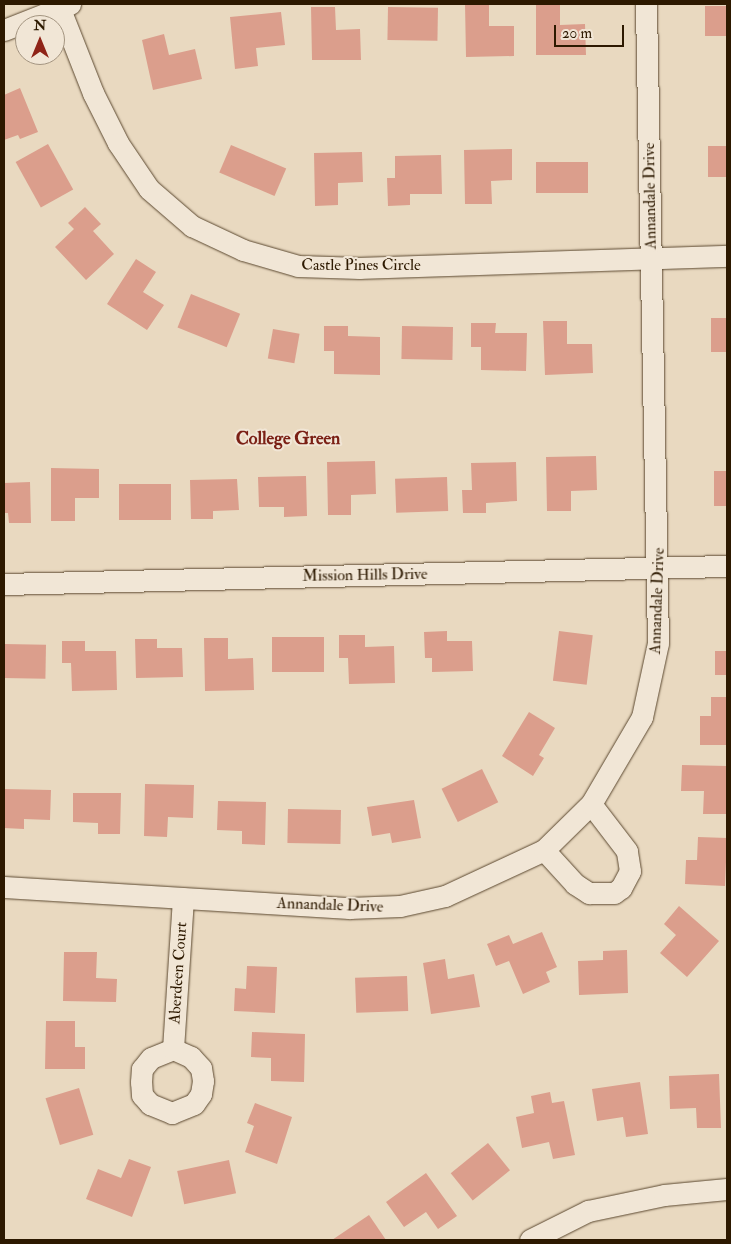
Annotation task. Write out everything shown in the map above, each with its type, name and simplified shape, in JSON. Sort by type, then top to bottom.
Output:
[{"type":"street","name":"Annandale Drive","points":[[4,887],[349,908],[400,906],[445,896],[544,850],[591,804],[642,717],[658,643],[659,567],[646,4]]},
{"type":"street","name":"Castle Pines Circle","points":[[62,5],[97,102],[118,143],[150,189],[192,226],[243,250],[298,266],[360,268],[727,256]]},
{"type":"street","points":[[4,30],[62,5]]},
{"type":"street","name":"Mission Hills Drive","points":[[4,584],[727,566]]},
{"type":"street","points":[[544,850],[575,884],[589,893],[614,893],[620,888],[630,871],[627,851],[591,804]]},
{"type":"street","name":"Aberdeen Court","points":[[173,1049],[183,898]]},
{"type":"street","points":[[530,1240],[588,1211],[664,1195],[727,1189]]},
{"type":"building","points":[[465,4],[489,4],[489,26],[514,26],[514,56],[466,57]]},
{"type":"building","points":[[536,4],[560,4],[560,25],[585,24],[586,55],[536,55]]},
{"type":"building","points":[[705,6],[727,6],[727,36],[705,36]]},
{"type":"building","points":[[311,7],[335,7],[336,30],[360,29],[361,60],[312,60]]},
{"type":"building","points":[[388,7],[438,8],[437,41],[387,40]]},
{"type":"building","points":[[281,12],[285,45],[256,48],[258,66],[235,69],[230,17]]},
{"type":"building","points":[[164,34],[169,55],[195,49],[202,79],[153,90],[142,40]]},
{"type":"building","points":[[20,88],[38,132],[20,139],[18,135],[4,140],[4,95]]},
{"type":"building","points":[[48,144],[73,189],[41,207],[16,162]]},
{"type":"building","points":[[231,145],[286,168],[275,196],[219,173]]},
{"type":"building","points":[[708,146],[727,146],[727,177],[708,177]]},
{"type":"building","points":[[512,149],[512,180],[491,181],[492,204],[465,204],[464,150]]},
{"type":"building","points":[[362,152],[363,182],[338,183],[338,205],[315,206],[314,153]]},
{"type":"building","points":[[441,155],[442,194],[410,194],[410,205],[388,206],[387,178],[395,178],[395,156]]},
{"type":"building","points":[[536,162],[588,162],[588,193],[536,193]]},
{"type":"building","points":[[85,207],[101,224],[93,231],[114,254],[86,280],[55,247],[74,229],[68,223]]},
{"type":"building","points":[[136,259],[156,272],[143,292],[164,305],[147,330],[107,304]]},
{"type":"building","points":[[191,294],[240,314],[227,347],[178,327]]},
{"type":"building","points":[[711,318],[727,318],[727,352],[711,352]]},
{"type":"building","points":[[543,321],[567,321],[567,344],[592,344],[593,373],[545,375]]},
{"type":"building","points":[[471,323],[496,323],[495,333],[527,333],[526,371],[481,370],[481,347],[471,347]]},
{"type":"building","points":[[324,326],[348,326],[348,336],[380,337],[380,375],[334,374],[334,351],[324,351]]},
{"type":"building","points":[[402,326],[453,327],[452,360],[401,359]]},
{"type":"building","points":[[273,329],[300,334],[294,363],[268,359]]},
{"type":"building","points":[[596,456],[597,490],[571,491],[571,511],[547,511],[546,457]]},
{"type":"building","points":[[375,461],[376,494],[351,495],[351,515],[328,515],[327,462]]},
{"type":"building","points":[[516,462],[517,501],[486,503],[486,513],[463,513],[462,490],[472,490],[471,463]]},
{"type":"building","points":[[51,468],[99,469],[99,498],[75,498],[75,521],[51,521]]},
{"type":"building","points":[[714,471],[727,471],[727,506],[714,506]]},
{"type":"building","points":[[306,476],[307,516],[284,517],[284,507],[259,507],[258,477]]},
{"type":"building","points":[[447,477],[448,511],[396,513],[395,479]]},
{"type":"building","points":[[237,479],[239,510],[213,511],[213,519],[191,519],[190,480]]},
{"type":"building","points":[[30,482],[31,523],[9,523],[8,513],[4,513],[4,483]]},
{"type":"building","points":[[119,484],[171,484],[171,520],[119,520]]},
{"type":"building","points":[[447,631],[447,641],[472,641],[473,671],[432,672],[432,658],[425,658],[424,632]]},
{"type":"building","points":[[559,631],[593,635],[587,685],[553,681]]},
{"type":"building","points":[[339,635],[365,635],[365,647],[394,646],[395,683],[349,684],[348,658],[339,658]]},
{"type":"building","points":[[272,637],[324,637],[324,672],[272,672]]},
{"type":"building","points":[[204,638],[228,638],[228,659],[253,658],[254,690],[205,691]]},
{"type":"building","points":[[135,639],[157,639],[157,648],[182,648],[183,677],[136,678]]},
{"type":"building","points":[[62,641],[85,641],[85,651],[116,651],[117,690],[72,691],[71,663],[62,663]]},
{"type":"building","points":[[4,644],[46,645],[45,679],[4,678]]},
{"type":"building","points":[[715,651],[727,651],[727,675],[715,675]]},
{"type":"building","points":[[711,697],[727,697],[727,745],[700,745],[700,716],[711,716]]},
{"type":"building","points":[[529,712],[555,728],[539,755],[544,758],[533,776],[502,756]]},
{"type":"building","points":[[682,765],[727,766],[727,814],[703,814],[704,791],[681,791]]},
{"type":"building","points":[[482,769],[498,802],[458,822],[442,789]]},
{"type":"building","points":[[145,784],[194,785],[193,818],[168,817],[167,837],[144,836]]},
{"type":"building","points":[[4,789],[51,790],[50,820],[24,819],[24,829],[4,828]]},
{"type":"building","points":[[73,793],[121,793],[120,834],[98,834],[98,823],[73,822]]},
{"type":"building","points":[[414,800],[421,838],[392,843],[390,833],[372,836],[367,807]]},
{"type":"building","points":[[218,801],[266,802],[265,845],[242,844],[242,831],[217,830]]},
{"type":"building","points":[[288,809],[341,810],[340,844],[287,843]]},
{"type":"building","points":[[698,837],[727,838],[725,886],[685,884],[686,860],[697,860]]},
{"type":"building","points":[[679,906],[719,941],[687,977],[660,953],[676,935],[664,924]]},
{"type":"building","points":[[542,932],[557,967],[546,972],[550,982],[523,994],[509,961],[496,966],[487,944],[509,935],[513,944]]},
{"type":"building","points":[[627,950],[628,993],[579,995],[578,961],[603,960],[603,951]]},
{"type":"building","points":[[64,952],[97,952],[96,978],[117,979],[116,1002],[63,1001]]},
{"type":"building","points":[[445,959],[448,979],[474,974],[480,1007],[431,1014],[423,963]]},
{"type":"building","points":[[247,966],[277,967],[275,1013],[234,1011],[235,988],[246,989]]},
{"type":"building","points":[[407,976],[408,1011],[356,1013],[355,978]]},
{"type":"building","points":[[46,1021],[75,1021],[75,1047],[85,1047],[85,1069],[45,1069]]},
{"type":"building","points":[[252,1032],[305,1034],[304,1082],[271,1081],[271,1058],[251,1057]]},
{"type":"building","points":[[719,1074],[721,1128],[697,1128],[696,1108],[670,1109],[669,1076]]},
{"type":"building","points":[[640,1082],[648,1134],[626,1137],[623,1117],[597,1121],[592,1089]]},
{"type":"building","points":[[79,1088],[93,1135],[60,1145],[46,1098]]},
{"type":"building","points":[[550,1092],[552,1103],[564,1101],[575,1155],[553,1159],[549,1142],[522,1148],[516,1117],[534,1113],[531,1096]]},
{"type":"building","points":[[255,1103],[292,1117],[277,1164],[245,1152],[254,1126],[247,1123]]},
{"type":"building","points":[[488,1143],[510,1170],[473,1200],[451,1173]]},
{"type":"building","points":[[129,1159],[151,1167],[132,1217],[86,1199],[98,1169],[121,1178]]},
{"type":"building","points":[[229,1160],[236,1193],[184,1204],[177,1171]]},
{"type":"building","points":[[426,1173],[457,1216],[438,1229],[426,1212],[404,1227],[386,1202]]},
{"type":"building","points":[[369,1215],[386,1240],[332,1240]]},
{"type":"district","name":"College Green","points":[[288,439]]}]
